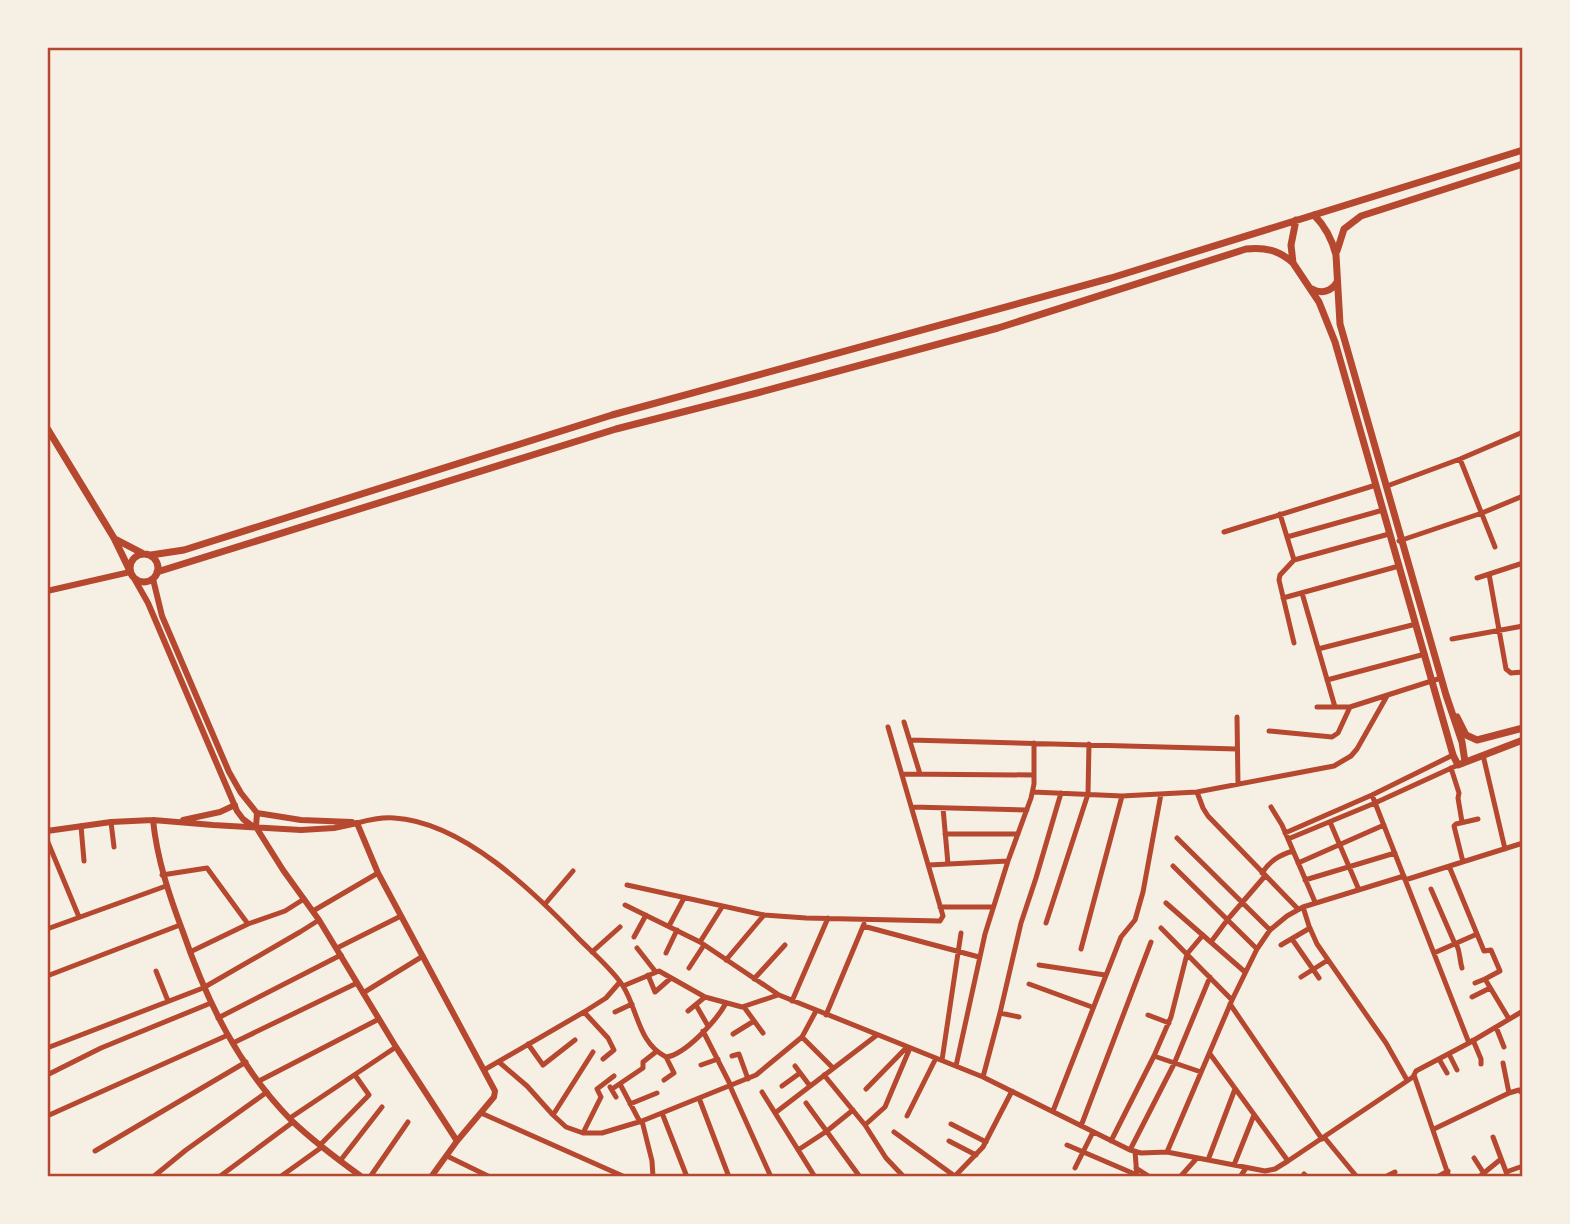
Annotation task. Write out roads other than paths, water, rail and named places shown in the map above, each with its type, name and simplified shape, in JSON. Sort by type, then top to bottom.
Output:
[{"type":"main road","points":[[114,538],[151,555],[184,550],[612,415],[1111,278],[1523,150]]},
{"type":"main road","points":[[1336,255],[1344,229],[1361,216],[1523,164]]},
{"type":"main road","points":[[1314,215],[1331,237],[1336,255],[1340,324],[1402,540],[1453,755],[1458,765]]},
{"type":"main road","points":[[1293,262],[1291,245],[1296,220]]},
{"type":"main road","points":[[47,428],[114,538],[135,580],[144,582],[155,576],[616,429],[998,328],[1246,248],[1260,247],[1272,250],[1293,262],[1325,314],[1425,654],[1462,742],[1458,765]]},
{"type":"main road","points":[[1311,288],[1323,292],[1335,286],[1338,280]]},
{"type":"main road","points":[[993,311],[998,328]]},
{"type":"main road","points":[[1325,314],[1338,312]]},
{"type":"main road","points":[[752,376],[757,393]]},
{"type":"main road","points":[[612,415],[616,429]]},
{"type":"main road","points":[[441,468],[446,482]]},
{"type":"main road","points":[[129,570],[131,560],[142,553]]},
{"type":"main road","points":[[151,555],[157,562],[155,576]]},
{"type":"main road","points":[[1450,711],[1455,714],[1466,735],[1473,740],[1523,728]]},
{"type":"main road","points":[[1458,765],[1523,740]]},
{"type":"street","points":[[1387,486],[1523,432]]},
{"type":"street","points":[[1460,459],[1495,547]]},
{"type":"street","points":[[1224,532],[1376,485]]},
{"type":"street","points":[[1392,543],[1482,513],[1523,496]]},
{"type":"street","points":[[1287,537],[1383,510]]},
{"type":"street","points":[[1280,514],[1294,560]]},
{"type":"street","points":[[1294,643],[1279,577],[1289,563],[1389,534]]},
{"type":"street","points":[[1477,578],[1523,564]]},
{"type":"street","points":[[1283,598],[1399,566]]},
{"type":"street","points":[[47,591],[129,570]]},
{"type":"street","points":[[1489,574],[1507,671],[1523,672]]},
{"type":"street","points":[[155,576],[162,615],[229,772],[257,813],[301,820],[357,822]]},
{"type":"street","points":[[135,580],[148,603],[234,805],[243,819],[256,827],[319,920],[457,1141]]},
{"type":"street","points":[[1303,593],[1335,707]]},
{"type":"street","points":[[1318,649],[1416,624]]},
{"type":"street","points":[[1452,639],[1523,625]]},
{"type":"street","points":[[1327,680],[1425,654]]},
{"type":"street","points":[[1317,706],[1350,707],[1436,679]]},
{"type":"street","points":[[1033,792],[1122,796],[1197,792],[1334,766],[1351,756],[1363,741],[1387,696]]},
{"type":"street","points":[[1366,703],[1379,711]]},
{"type":"street","points":[[1269,731],[1332,737],[1338,733],[1350,707]]},
{"type":"street","points":[[1237,717],[1238,784]]},
{"type":"street","points":[[904,722],[920,774]]},
{"type":"street","points":[[627,885],[764,915],[940,920],[943,916],[888,727]]},
{"type":"street","points":[[910,740],[1237,749]]},
{"type":"street","points":[[956,1066],[979,957],[993,907],[1033,792],[1034,743]]},
{"type":"street","points":[[1046,923],[1088,794],[1089,744]]},
{"type":"street","points":[[1483,754],[1505,849]]},
{"type":"street","points":[[1287,836],[1453,755]]},
{"type":"street","points":[[1287,836],[1330,822],[1458,765],[1458,798],[1462,822]]},
{"type":"street","points":[[902,774],[1034,775]]},
{"type":"street","points":[[1197,792],[1208,816],[1264,875],[1300,908],[1317,944],[1386,1043],[1407,1080]]},
{"type":"street","points":[[984,1077],[1018,934],[1061,793]]},
{"type":"street","points":[[1053,1111],[1123,933],[1135,920],[1143,892],[1161,794]]},
{"type":"street","points":[[1372,795],[1434,953],[1481,1059],[1480,1064]]},
{"type":"street","points":[[1082,949],[1122,796]]},
{"type":"street","points":[[170,822],[212,814],[234,805]]},
{"type":"street","points":[[912,807],[1027,810]]},
{"type":"street","points":[[1271,807],[1287,836],[1315,902]]},
{"type":"street","points":[[943,808],[948,864]]},
{"type":"street","points":[[256,827],[257,813]]},
{"type":"street","points":[[47,831],[111,822],[153,820],[322,830],[375,818],[393,818],[441,830],[505,869],[545,904],[622,984],[643,1033],[657,1051],[666,1057],[674,1073],[664,1080]]},
{"type":"street","points":[[1463,862],[1454,827],[1456,824],[1478,819]]},
{"type":"street","points":[[153,820],[162,874],[203,988],[218,1018],[267,1092],[292,1120],[357,1175]]},
{"type":"street","points":[[111,822],[114,847]]},
{"type":"street","points":[[357,822],[378,873],[495,1089],[494,1097],[431,1177]]},
{"type":"street","points":[[1330,822],[1359,890]]},
{"type":"street","points":[[1298,863],[1384,825]]},
{"type":"street","points":[[81,826],[84,861]]},
{"type":"street","points":[[945,834],[1018,834]]},
{"type":"street","points":[[1177,838],[1270,930]]},
{"type":"street","points":[[47,840],[79,917]]},
{"type":"street","points":[[1167,1152],[1231,1002],[1257,948],[1270,930],[1300,908],[1315,902],[1523,843]]},
{"type":"street","points":[[1211,942],[1264,875],[1268,865],[1275,858],[1293,851]]},
{"type":"street","points":[[1305,880],[1395,853]]},
{"type":"street","points":[[929,865],[1008,861]]},
{"type":"street","points":[[1174,866],[1257,948]]},
{"type":"street","points":[[1449,866],[1484,951],[1491,950],[1500,971],[1475,983]]},
{"type":"street","points":[[162,874],[207,868],[248,924]]},
{"type":"street","points":[[545,904],[573,871]]},
{"type":"street","points":[[313,911],[378,873]]},
{"type":"street","points":[[47,929],[166,886]]},
{"type":"street","points":[[1431,889],[1461,956],[1462,968]]},
{"type":"street","points":[[668,926],[684,898]]},
{"type":"street","points":[[190,952],[248,924],[285,911],[304,899]]},
{"type":"street","points":[[1166,903],[1245,972]]},
{"type":"street","points":[[625,905],[702,943],[779,995],[984,1077],[1132,1151],[1167,1152],[1265,1171],[1288,1161],[1323,1138],[1416,1071],[1523,1011]]},
{"type":"street","points":[[689,968],[722,907]]},
{"type":"street","points":[[940,907],[993,907]]},
{"type":"street","points":[[634,937],[646,915]]},
{"type":"street","points":[[726,960],[764,915]]},
{"type":"street","points":[[218,1018],[401,916]]},
{"type":"street","points":[[792,1001],[828,918]]},
{"type":"street","points":[[826,1015],[866,919]]},
{"type":"street","points":[[47,1048],[203,988],[319,920]]},
{"type":"street","points":[[47,967],[49,975],[180,925]]},
{"type":"street","points":[[863,926],[979,957]]},
{"type":"street","points":[[592,952],[620,927]]},
{"type":"street","points":[[1161,928],[1231,1002],[1323,1138],[1357,1177]]},
{"type":"street","points":[[1282,946],[1310,928]]},
{"type":"street","points":[[666,953],[677,930]]},
{"type":"street","points":[[907,1116],[939,1059],[961,933]]},
{"type":"street","points":[[1434,953],[1477,934]]},
{"type":"street","points":[[1111,1141],[1169,1023],[1187,954],[1203,935]]},
{"type":"street","points":[[1292,939],[1320,978]]},
{"type":"street","points":[[1081,1126],[1151,942]]},
{"type":"street","points":[[754,979],[785,945]]},
{"type":"street","points":[[637,948],[655,971]]},
{"type":"street","points":[[363,993],[423,956]]},
{"type":"street","points":[[1301,977],[1328,960]]},
{"type":"street","points":[[1039,965],[1105,975]]},
{"type":"street","points":[[156,971],[168,1001]]},
{"type":"street","points":[[484,1070],[584,1012],[622,984],[655,971],[705,997],[744,1007],[779,995]]},
{"type":"street","points":[[648,975],[655,992],[671,978]]},
{"type":"street","points":[[1136,1173],[1132,1151],[1174,1064],[1210,977]]},
{"type":"street","points":[[1485,979],[1510,1019]]},
{"type":"street","points":[[233,1043],[357,983]]},
{"type":"street","points":[[1028,984],[1093,1007]]},
{"type":"street","points":[[1472,997],[1490,988]]},
{"type":"street","points":[[688,1011],[705,997]]},
{"type":"street","points":[[47,1075],[101,1048],[211,1003]]},
{"type":"street","points":[[666,1057],[679,1053],[715,1018],[726,1003]]},
{"type":"street","points":[[615,1012],[632,1004]]},
{"type":"street","points":[[696,1005],[771,1177]]},
{"type":"street","points":[[744,1007],[763,1033]]},
{"type":"street","points":[[499,1062],[527,1086],[566,1127],[583,1133],[602,1133],[641,1121],[748,1079],[762,1071],[802,1037],[817,1011]]},
{"type":"street","points":[[584,1012],[608,1038],[614,1050],[603,1059]]},
{"type":"street","points":[[1000,1013],[1019,1017]]},
{"type":"street","points":[[1148,1015],[1169,1023]]},
{"type":"street","points":[[259,1081],[379,1019]]},
{"type":"street","points":[[733,1034],[754,1021]]},
{"type":"street","points":[[1496,1027],[1504,1047]]},
{"type":"street","points":[[47,1116],[228,1035]]},
{"type":"street","points":[[775,1113],[877,1035]]},
{"type":"street","points":[[802,1037],[833,1068]]},
{"type":"street","points":[[528,1044],[543,1065],[575,1040]]},
{"type":"street","points":[[219,1177],[292,1120],[396,1047]]},
{"type":"street","points":[[866,1089],[909,1047]]},
{"type":"street","points":[[865,1125],[885,1107],[909,1047]]},
{"type":"street","points":[[612,1089],[643,1068],[643,1062],[657,1051]]},
{"type":"street","points":[[553,1115],[593,1052]]},
{"type":"street","points":[[1209,1053],[1288,1161]]},
{"type":"street","points":[[732,1056],[739,1054],[748,1079]]},
{"type":"street","points":[[1449,1054],[1457,1070]]},
{"type":"street","points":[[1154,1056],[1201,1072]]},
{"type":"street","points":[[701,1065],[718,1059]]},
{"type":"street","points":[[1439,1059],[1447,1073]]},
{"type":"street","points":[[95,1151],[246,1062]]},
{"type":"street","points":[[1503,1063],[1509,1093]]},
{"type":"street","points":[[795,1066],[810,1086]]},
{"type":"street","points":[[782,1086],[800,1073]]},
{"type":"street","points":[[280,1177],[321,1146],[369,1095],[355,1075]]},
{"type":"street","points":[[824,1075],[904,1177]]},
{"type":"street","points":[[1414,1075],[1448,1174],[1437,1177]]},
{"type":"street","points":[[583,1133],[601,1096],[597,1089],[614,1076]]},
{"type":"street","points":[[607,1081],[616,1097]]},
{"type":"street","points":[[620,1084],[641,1121],[652,1161],[653,1177]]},
{"type":"street","points":[[1208,1160],[1235,1089]]},
{"type":"street","points":[[1434,1129],[1509,1093],[1519,1090],[1522,1092]]},
{"type":"street","points":[[894,1132],[956,1176],[986,1142],[1012,1091]]},
{"type":"street","points":[[153,1177],[267,1092]]},
{"type":"street","points":[[762,1092],[815,1177]]},
{"type":"street","points":[[630,1104],[657,1093]]},
{"type":"street","points":[[699,1098],[729,1177]]},
{"type":"street","points":[[806,1103],[860,1177]]},
{"type":"street","points":[[340,1160],[382,1107]]},
{"type":"street","points":[[798,1150],[853,1110]]},
{"type":"street","points":[[481,1113],[625,1177]]},
{"type":"street","points":[[662,1113],[687,1177]]},
{"type":"street","points":[[1234,1165],[1254,1115]]},
{"type":"street","points":[[370,1177],[408,1122]]},
{"type":"street","points":[[951,1124],[986,1142]]},
{"type":"street","points":[[1075,1168],[1093,1132]]},
{"type":"street","points":[[1493,1137],[1507,1174],[1523,1166]]},
{"type":"street","points":[[949,1141],[976,1155]]},
{"type":"street","points":[[1067,1145],[1150,1177]]},
{"type":"street","points":[[447,1156],[490,1177]]},
{"type":"street","points":[[1181,1177],[1197,1158]]},
{"type":"street","points":[[1475,1158],[1481,1175],[1501,1159]]},
{"type":"street","points":[[1240,1177],[1246,1168]]},
{"type":"street","points":[[1385,1177],[1395,1172]]}]
